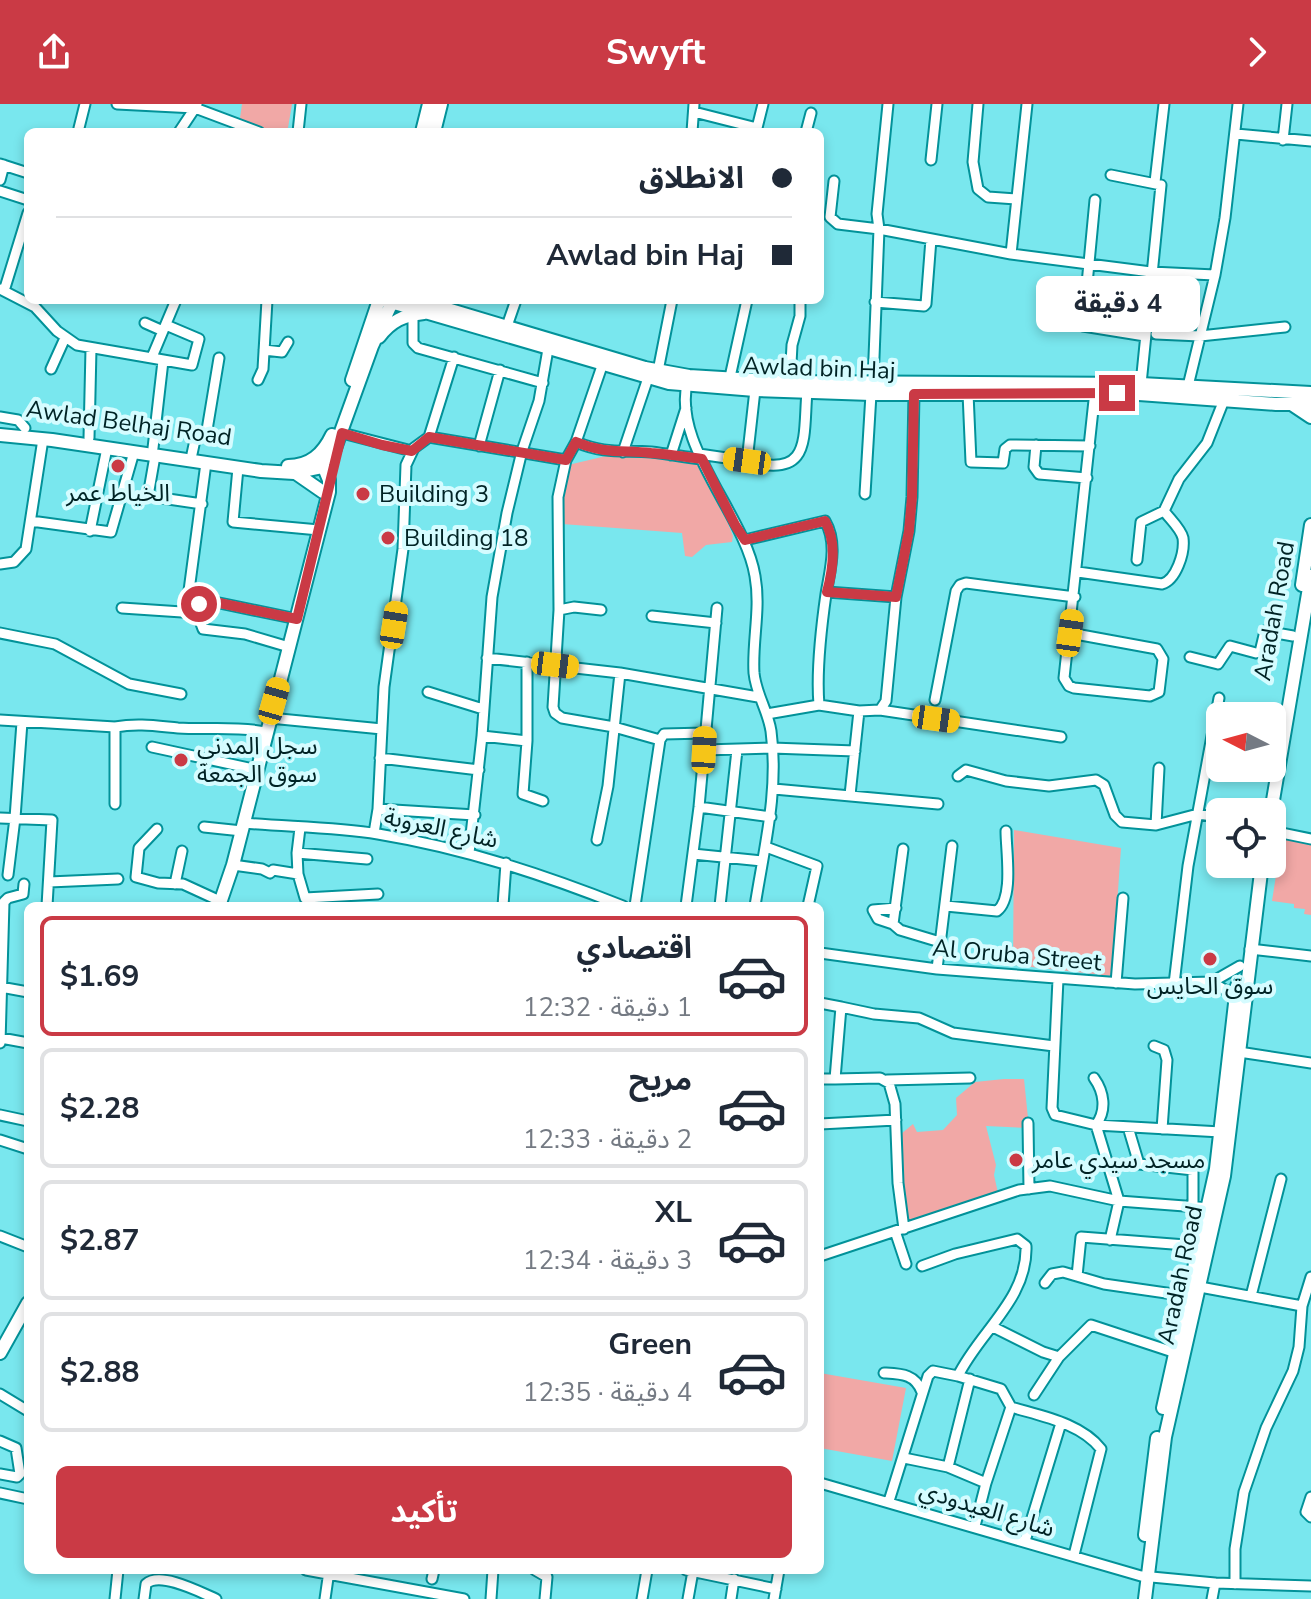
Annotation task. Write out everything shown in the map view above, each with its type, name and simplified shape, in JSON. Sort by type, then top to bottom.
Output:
[{"type":"main road","points":[[423,128],[429,104]]},
{"type":"main road","points":[[435,128],[441,104]]},
{"type":"main road","points":[[294,473],[334,451],[386,304]]},
{"type":"main road","points":[[327,488],[318,462],[339,421],[386,304]]},
{"type":"main road","points":[[372,346],[391,324],[432,306]]},
{"type":"main road","name":"Awlad bin Haj","points":[[432,306],[507,326],[653,375]]},
{"type":"main road","name":"Awlad bin Haj","points":[[432,306],[602,366],[755,390],[1095,388],[1224,400],[1293,399]]},
{"type":"main road","name":"Awlad bin Haj","points":[[687,380],[730,377],[914,394],[1141,384],[1188,386],[1311,404]]},
{"type":"main road","points":[[1311,391],[1293,399],[1311,417]]},
{"type":"main road","name":"Awlad Belhaj Road","points":[[0,427],[89,438],[206,463],[246,467]]},
{"type":"main road","name":"Awlad Belhaj Road","points":[[0,435],[134,452],[192,454],[246,467]]},
{"type":"main road","points":[[220,902],[233,865],[297,619],[340,436]]},
{"type":"main road","points":[[246,467],[318,462]]},
{"type":"main road","points":[[246,467],[294,473],[327,488]]},
{"type":"main road","name":"Aradah Road","points":[[1281,702],[1311,525]]},
{"type":"main road","name":"Aradah Road","points":[[1273,798],[1311,576]]},
{"type":"main road","name":"Aradah Road","points":[[1137,1599],[1145,1576],[1165,1437],[1200,1287],[1213,1208],[1235,1001],[1253,878]]},
{"type":"main road","name":"Aradah Road","points":[[1145,1599],[1158,1432],[1199,1246],[1226,1158],[1260,878]]},
{"type":"main road","points":[[0,1353],[24,1310]]},
{"type":"street","points":[[79,128],[85,104]]},
{"type":"street","points":[[117,104],[196,106],[249,128]]},
{"type":"street","points":[[298,128],[301,104]]},
{"type":"street","points":[[757,128],[763,104]]},
{"type":"street","points":[[865,494],[878,197],[888,104]]},
{"type":"street","points":[[931,160],[937,104]]},
{"type":"street","points":[[978,104],[973,162],[978,189],[988,197],[1016,199]]},
{"type":"street","points":[[1011,254],[1027,104]]},
{"type":"street","points":[[1155,182],[1164,104]]},
{"type":"street","points":[[1188,386],[1215,275],[1238,104]]},
{"type":"street","points":[[1283,140],[1287,104]]},
{"type":"street","points":[[182,128],[196,106]]},
{"type":"street","points":[[692,128],[694,108],[750,128]]},
{"type":"street","points":[[807,128],[811,113]]},
{"type":"street","points":[[1236,134],[1311,141]]},
{"type":"street","points":[[0,180],[2,164],[24,172]]},
{"type":"street","points":[[1111,175],[1161,185],[1151,272],[1151,335],[1141,384]]},
{"type":"street","points":[[834,181],[830,217],[834,222],[1011,254],[1151,272],[1215,275]]},
{"type":"street","points":[[0,191],[24,199]]},
{"type":"street","points":[[1095,200],[1083,326],[1151,335],[1200,336],[1285,327]]},
{"type":"street","points":[[24,225],[2,290],[24,298]]},
{"type":"street","points":[[875,302],[926,304],[931,239]]},
{"type":"street","points":[[37,304],[65,338],[77,345],[192,365],[199,339],[145,323]]},
{"type":"street","points":[[152,357],[174,304]]},
{"type":"street","points":[[258,380],[263,369],[267,304]]},
{"type":"street","points":[[507,326],[515,304]]},
{"type":"street","points":[[623,452],[653,375],[671,304]]},
{"type":"street","points":[[730,377],[746,304]]},
{"type":"street","points":[[790,382],[792,345],[800,304]]},
{"type":"street","points":[[413,314],[415,346],[543,383]]},
{"type":"street","points":[[51,369],[65,338]]},
{"type":"street","points":[[264,350],[282,352],[288,342]]},
{"type":"street","points":[[89,438],[91,348]]},
{"type":"street","points":[[469,853],[475,815],[493,588],[522,451],[535,419],[548,349]]},
{"type":"street","points":[[374,833],[384,687],[403,549],[406,465],[412,451],[429,437],[454,357]]},
{"type":"street","points":[[192,454],[195,440],[207,430],[219,358]]},
{"type":"street","points":[[163,361],[148,496],[202,504]]},
{"type":"street","points":[[602,366],[576,442],[566,460],[558,497],[559,610],[553,701],[555,713],[562,718],[614,727],[660,740]]},
{"type":"street","points":[[479,446],[500,370]]},
{"type":"street","points":[[687,380],[686,407],[693,439],[745,540],[757,591],[754,658],[758,697],[767,714],[774,789],[756,902]]},
{"type":"street","points":[[1070,633],[1157,649],[1163,659],[1159,692],[1153,696],[1069,686],[1064,678],[1078,572],[1095,388]]},
{"type":"street","points":[[747,461],[755,390]]},
{"type":"street","points":[[576,442],[596,451],[747,461],[776,467],[795,460],[802,447],[807,391]]},
{"type":"street","points":[[968,393],[971,462],[1003,463],[1008,445],[1090,446]]},
{"type":"street","points":[[880,710],[886,701],[896,597],[909,531],[914,394]]},
{"type":"street","points":[[1137,560],[1141,522],[1164,511],[1179,479],[1207,443],[1224,400]]},
{"type":"street","points":[[671,455],[686,407]]},
{"type":"street","points":[[0,417],[18,420],[25,428]]},
{"type":"street","points":[[340,436],[412,451]]},
{"type":"street","points":[[429,437],[566,460]]},
{"type":"street","points":[[0,564],[14,562],[26,549],[43,439]]},
{"type":"street","points":[[1036,445],[1034,467],[1039,474],[1087,478]]},
{"type":"street","points":[[90,531],[107,448]]},
{"type":"street","points":[[31,521],[111,532],[134,452]]},
{"type":"street","points":[[186,613],[206,463]]},
{"type":"street","points":[[246,467],[233,522],[319,530]]},
{"type":"street","points":[[1078,572],[1162,584],[1169,582],[1174,577],[1183,541],[1180,531],[1164,511]]},
{"type":"street","points":[[745,540],[825,521],[831,538],[832,556],[819,705]]},
{"type":"street","points":[[935,700],[956,591],[960,585],[966,583],[1075,597]]},
{"type":"street","points":[[827,592],[896,597]]},
{"type":"street","points":[[289,647],[245,634],[203,629],[197,613],[199,604],[205,600],[297,619]]},
{"type":"street","points":[[559,610],[574,607],[601,610]]},
{"type":"street","points":[[122,608],[197,613]]},
{"type":"street","points":[[687,902],[699,807],[717,608]]},
{"type":"street","points":[[652,616],[716,623]]},
{"type":"street","points":[[1190,657],[1218,664],[1228,647],[1260,652],[1265,631],[1293,636]]},
{"type":"street","points":[[0,633],[55,644],[129,684],[181,694]]},
{"type":"street","points":[[487,658],[620,673],[758,697]]},
{"type":"street","points":[[527,662],[523,794],[543,801]]},
{"type":"street","points":[[597,840],[608,786],[620,673]]},
{"type":"street","points":[[428,692],[483,709]]},
{"type":"street","points":[[1174,984],[1188,866],[1219,698]]},
{"type":"street","points":[[767,714],[819,705],[859,711],[880,710],[1061,737]]},
{"type":"street","points":[[850,795],[859,711]]},
{"type":"street","points":[[270,718],[382,729]]},
{"type":"street","points":[[0,720],[115,727],[141,723],[179,728],[247,728],[266,732]]},
{"type":"street","points":[[8,875],[22,722]]},
{"type":"street","points":[[115,727],[115,804]]},
{"type":"street","points":[[636,902],[660,740],[664,734],[670,733],[705,733]]},
{"type":"street","points":[[482,736],[527,741]]},
{"type":"street","points":[[152,747],[258,770]]},
{"type":"street","points":[[704,750],[772,748],[855,751]]},
{"type":"street","points":[[720,902],[737,750]]},
{"type":"street","points":[[380,758],[479,770]]},
{"type":"street","points":[[1156,825],[1159,768]]},
{"type":"street","points":[[958,776],[966,770],[980,771],[1006,781],[1049,786],[1096,780],[1104,785],[1118,820],[1156,825],[1198,814],[1206,815]]},
{"type":"street","points":[[774,789],[938,804]]},
{"type":"street","points":[[699,807],[771,817]]},
{"type":"street","points":[[378,809],[475,815]]},
{"type":"street","points":[[0,818],[52,820],[47,902]]},
{"type":"street","name":"شارع العروبة","points":[[204,827],[374,833],[506,863],[612,902]]},
{"type":"street","points":[[300,828],[298,874],[306,899],[378,894]]},
{"type":"street","points":[[157,829],[139,848],[136,877],[183,884],[215,902]]},
{"type":"street","points":[[946,906],[997,911],[1002,908],[1007,897],[1006,831]]},
{"type":"street","points":[[1286,834],[1311,839]]},
{"type":"street","points":[[937,969],[952,846]]},
{"type":"street","points":[[766,847],[817,866],[809,902]]},
{"type":"street","points":[[893,924],[903,849]]},
{"type":"street","points":[[175,884],[182,851]]},
{"type":"street","points":[[297,853],[367,859]]},
{"type":"street","points":[[693,854],[762,861]]},
{"type":"street","points":[[503,902],[506,863]]},
{"type":"street","points":[[233,865],[270,873],[273,870],[298,874]]},
{"type":"street","points":[[49,882],[118,879]]},
{"type":"street","points":[[24,884],[23,894],[6,899],[2,910],[0,1041],[24,1043]]},
{"type":"street","points":[[1116,983],[1123,898]]},
{"type":"street","points":[[896,908],[873,910],[874,916],[900,930],[940,942]]},
{"type":"street","points":[[1250,949],[1311,956]]},
{"type":"street","name":"Al Oruba Street","points":[[824,954],[937,969],[1116,983],[1212,982],[1240,966]]},
{"type":"street","points":[[1058,979],[1053,1113],[1096,1125],[1221,1132]]},
{"type":"street","points":[[1212,982],[1235,1001]]},
{"type":"street","points":[[1,987],[24,991]]},
{"type":"street","points":[[824,1004],[874,1014],[919,1018],[953,1033],[1054,1046]]},
{"type":"street","points":[[835,1079],[841,1007]]},
{"type":"street","points":[[1154,1046],[1164,1050],[1167,1060],[1162,1129]]},
{"type":"street","points":[[1239,1052],[1311,1063]]},
{"type":"street","points":[[824,1079],[970,1078]]},
{"type":"street","points":[[1094,1078],[1103,1105],[1101,1119],[1096,1125]]},
{"type":"street","points":[[887,1080],[893,1092],[896,1120],[900,1230],[906,1264]]},
{"type":"street","points":[[0,1115],[24,1120]]},
{"type":"street","points":[[824,1124],[896,1120]]},
{"type":"street","points":[[1028,1123],[1029,1189]]},
{"type":"street","points":[[1096,1125],[1119,1201],[1110,1240]]},
{"type":"street","points":[[1128,1127],[1139,1164],[1193,1170],[1193,1206]]},
{"type":"street","points":[[0,1140],[24,1148]]},
{"type":"street","points":[[1251,1296],[1281,1179]]},
{"type":"street","points":[[824,1255],[931,1218],[1029,1189],[1050,1186],[1119,1201],[1213,1208]]},
{"type":"street","points":[[0,1236],[24,1245]]},
{"type":"street","points":[[1077,1276],[1079,1238],[1199,1246]]},
{"type":"street","points":[[922,1266],[955,1254],[1017,1239],[1022,1241],[1026,1253],[1020,1279],[993,1327],[965,1361],[958,1376]]},
{"type":"street","points":[[1045,1283],[1056,1273],[1104,1284],[1187,1296]]},
{"type":"street","points":[[1235,1584],[1235,1549],[1244,1492],[1266,1428],[1293,1371],[1306,1320],[1302,1306],[1311,1277]]},
{"type":"street","points":[[1200,1287],[1302,1306]]},
{"type":"street","points":[[1034,1395],[1059,1357],[1091,1325],[1176,1353]]},
{"type":"street","points":[[993,1327],[1059,1357]]},
{"type":"street","points":[[889,1501],[930,1372],[970,1379],[1001,1389],[1011,1407],[1061,1423],[1092,1438],[1101,1449],[1074,1555]]},
{"type":"street","points":[[884,1373],[910,1376],[919,1383],[922,1392]]},
{"type":"street","points":[[948,1467],[970,1379]]},
{"type":"street","points":[[0,1394],[24,1409]]},
{"type":"street","points":[[975,1526],[1011,1407]]},
{"type":"street","points":[[1025,1541],[1061,1423]]},
{"type":"street","points":[[0,1441],[16,1448],[20,1474],[17,1477],[0,1474]]},
{"type":"street","points":[[904,1458],[948,1467],[986,1483]]},
{"type":"street","name":"شارع العيدودي","points":[[824,1484],[1145,1576],[1215,1583],[1311,1586]]},
{"type":"street","points":[[0,1493],[24,1498]]},
{"type":"street","points":[[1311,1497],[1306,1512],[1311,1517]]},
{"type":"street","points":[[115,1599],[118,1574]]},
{"type":"street","points":[[325,1599],[329,1574]]},
{"type":"street","points":[[337,1574],[421,1595],[464,1599]]},
{"type":"street","points":[[491,1599],[493,1574]]},
{"type":"street","points":[[543,1574],[547,1582],[545,1599]]},
{"type":"street","points":[[642,1599],[646,1574]]},
{"type":"street","points":[[688,1599],[689,1574]]},
{"type":"street","points":[[706,1574],[734,1579],[775,1594],[778,1574]]},
{"type":"street","points":[[144,1599],[146,1584],[155,1579],[175,1582],[216,1599]]},
{"type":"street","points":[[731,1599],[734,1579]]},
{"type":"street","points":[[1212,1599],[1215,1583]]},
{"type":"street","points":[[1272,1599],[1275,1586]]},
{"type":"shaded area","points":[[242,104],[292,104],[288,128],[254,126],[240,118]]},
{"type":"shaded area","points":[[623,452],[702,459],[733,536],[732,542],[706,545],[692,557],[685,556],[682,533],[562,524],[562,493],[568,465]]},
{"type":"shaded area","points":[[1014,830],[1121,848],[1112,976],[1013,965]]},
{"type":"shaded area","points":[[1286,838],[1311,844],[1311,915],[1304,914],[1305,909],[1294,908],[1294,904],[1272,901],[1276,878],[1286,878]]},
{"type":"shaded area","points":[[1024,1079],[1029,1128],[986,1126],[996,1165],[994,1175],[998,1193],[909,1224],[902,1178],[901,1134],[913,1124],[917,1132],[943,1130],[957,1115],[956,1098],[975,1082]]},
{"type":"shaded area","points":[[824,1374],[906,1388],[892,1461],[824,1449]]},
{"type":"place","name":"الخياط عمر","points":[[118,466]]},
{"type":"place","name":"Building 3","points":[[363,494]]},
{"type":"place","name":"Building 18","points":[[388,538]]},
{"type":"place","name":"سجل المدني سوق الجمعة","points":[[181,760]]},
{"type":"place","name":"سوق الحايس","points":[[1210,959]]},
{"type":"place","name":"مسجد سيدي عامر","points":[[1016,1160]]},
{"type":"route","points":[[199,604],[205,600],[297,619],[342,433],[412,451],[429,437],[566,460],[576,442],[609,453],[652,453],[702,459],[745,540],[825,521],[831,538],[832,556],[827,592],[896,597],[909,531],[914,394],[1117,393]]}]
